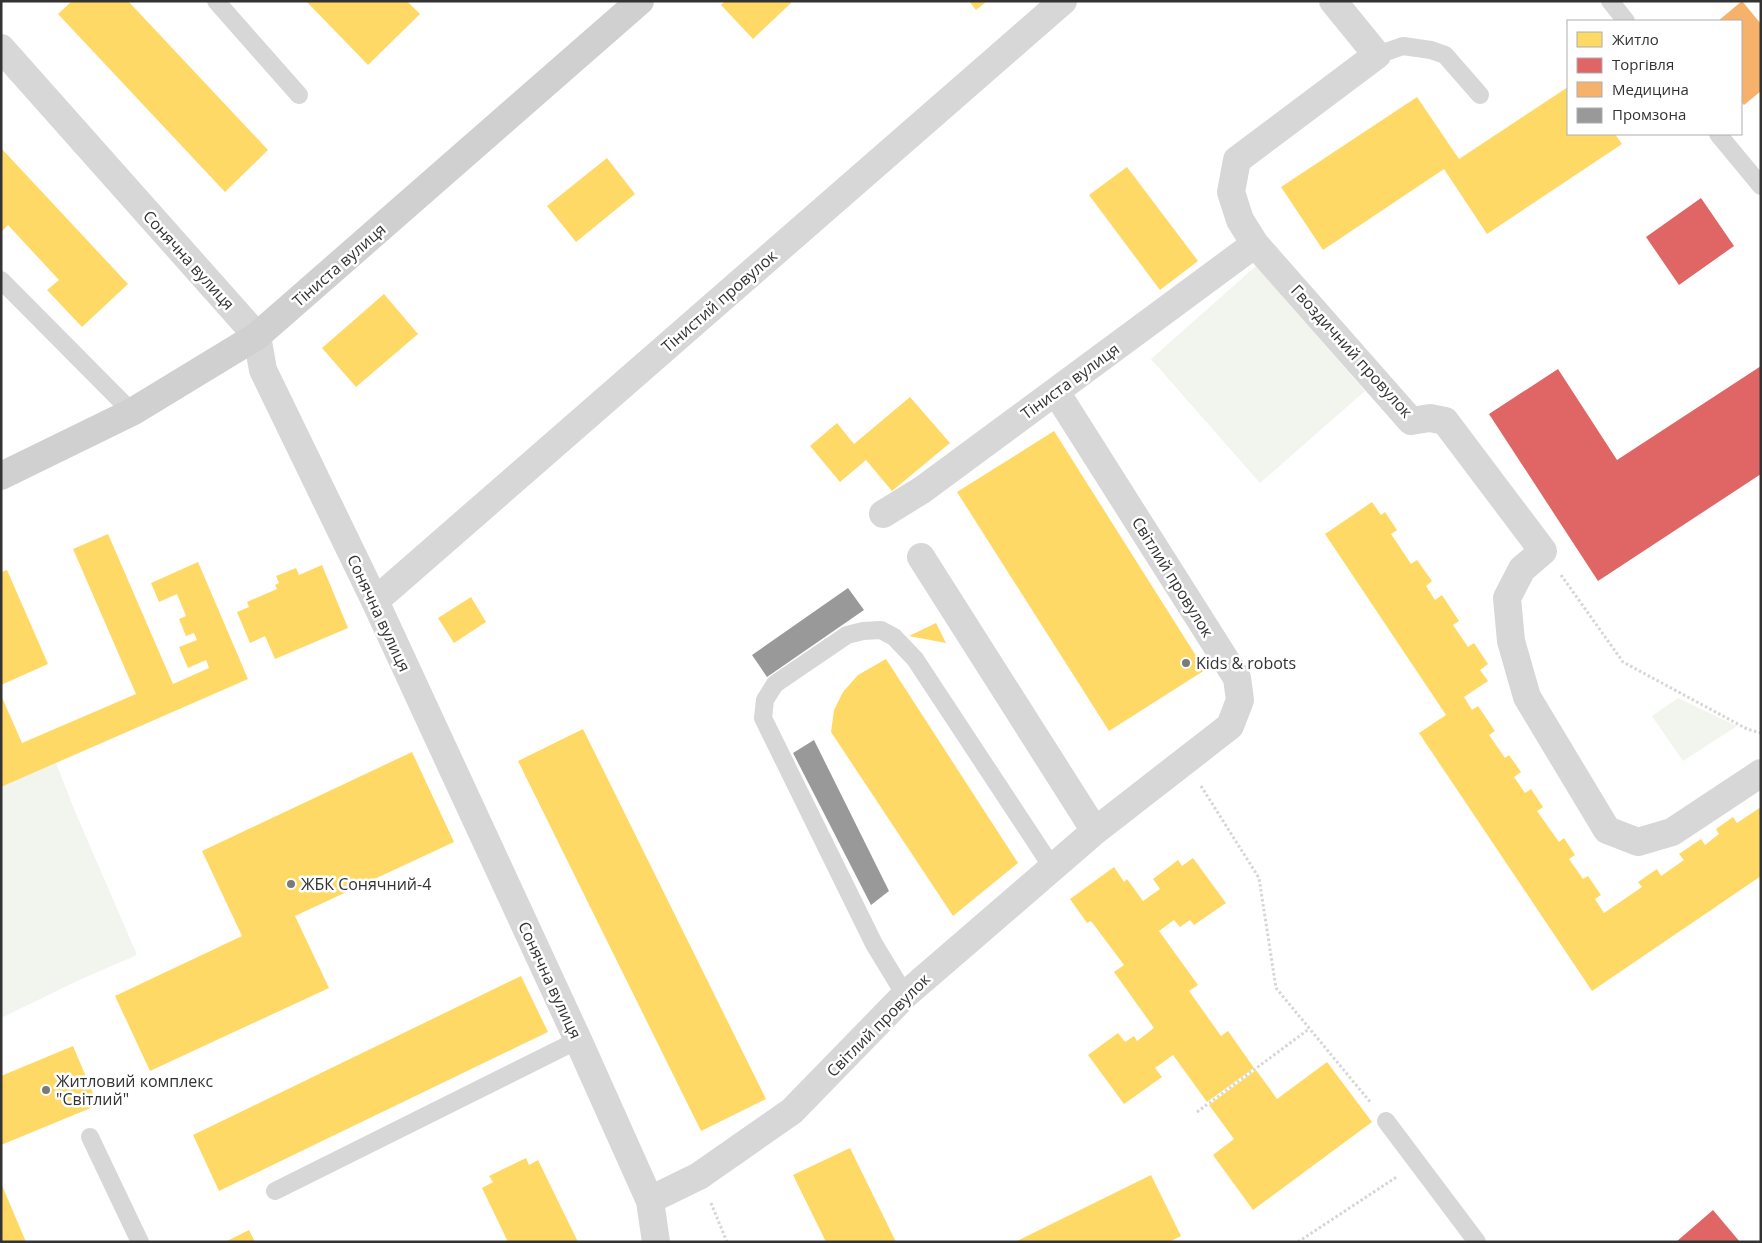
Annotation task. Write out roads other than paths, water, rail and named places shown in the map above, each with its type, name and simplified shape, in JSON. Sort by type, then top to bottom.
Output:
[{"type":"street","name":"Тіниста вулиця","points":[[1,476],[132,412],[257,336],[640,1]]},
{"type":"street","name":"Тінистий провулок","points":[[375,602],[1063,1]]},
{"type":"street","points":[[1333,1],[1378,55]]},
{"type":"street","name":"Сонячна вулиця","points":[[1,48],[257,336],[263,370],[375,602],[578,1040],[650,1201],[656,1242]]},
{"type":"street","name":"Гвоздичний провулок","points":[[1378,55],[1237,160],[1230,192],[1240,220],[1255,244],[1412,420],[1430,418],[1445,422],[1543,551],[1522,568],[1508,598],[1511,641],[1527,697],[1607,830],[1638,842],[1672,832],[1761,773]]},
{"type":"street","name":"Тіниста вулиця","points":[[883,514],[922,490],[1255,244]]},
{"type":"street","name":"Світлий провулок","points":[[650,1201],[700,1176],[792,1112],[905,995],[1095,831],[1230,726],[1240,700],[1237,678],[1056,392]]},
{"type":"street","points":[[921,557],[1095,831]]},
{"type":"lane","points":[[216,1],[299,95]]},
{"type":"lane","points":[[1610,1],[1625,20]]},
{"type":"lane","points":[[1378,55],[1403,46],[1438,52],[1445,55],[1480,96]]},
{"type":"lane","points":[[1719,135],[1761,186]]},
{"type":"lane","points":[[1,280],[132,412]]},
{"type":"lane","points":[[905,995],[874,944],[763,718],[765,700],[775,684],[847,635],[863,631],[881,630],[894,636],[915,659],[1052,867]]},
{"type":"lane","points":[[275,1191],[578,1040]]},
{"type":"lane","points":[[1386,1121],[1477,1242]]},
{"type":"lane","points":[[90,1137],[140,1242]]},
{"type":"place","name":"Kids & robots","points":[[1186,663]]},
{"type":"place","name":"ЖБК Сонячний-4","points":[[291,884]]},
{"type":"place","name":"Житловий комплекс \"Світлий\"","points":[[46,1090]]}]
